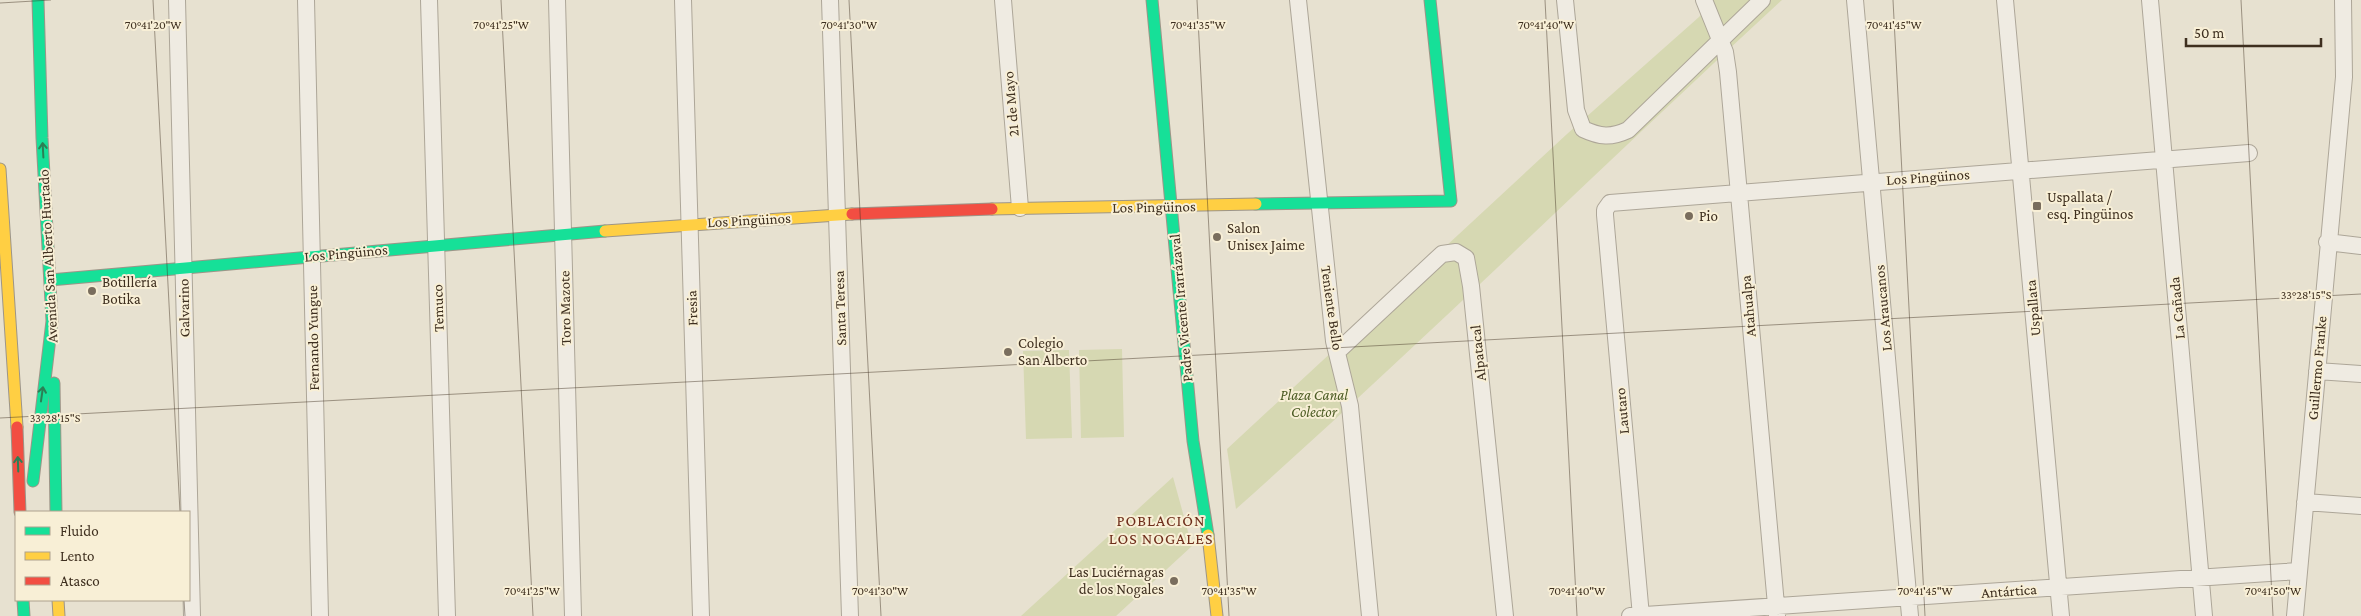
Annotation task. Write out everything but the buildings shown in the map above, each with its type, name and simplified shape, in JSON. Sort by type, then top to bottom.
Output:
[{"type":"main road","name":"Avenida San Alberto Hurtado","points":[[38,0],[42,138],[52,321],[56,511]]},
{"type":"main road","name":"Padre Vicente Irarrázaval","points":[[1152,0],[1193,441],[1211,551],[1217,616]]},
{"type":"main road","name":"Los Pingüinos","points":[[50,280],[690,223],[837,214],[1020,208],[1451,201],[1430,0]]},
{"type":"main road","points":[[0,170],[16,408],[20,511]]},
{"type":"main road","points":[[30,511],[39,413],[52,321]]},
{"type":"main road","points":[[24,601],[24,614]]},
{"type":"main road","points":[[58,601],[59,616]]},
{"type":"street","name":"Galvarino","points":[[176,0],[189,511]]},
{"type":"street","name":"Fernando Yungue","points":[[306,0],[320,616]]},
{"type":"street","name":"Temuco","points":[[430,0],[447,616]]},
{"type":"street","name":"Toro Mazote","points":[[557,0],[573,616]]},
{"type":"street","name":"Fresia","points":[[682,0],[702,616]]},
{"type":"street","name":"Santa Teresa","points":[[830,0],[850,616]]},
{"type":"street","name":"21 de Mayo","points":[[1003,0],[1020,208]]},
{"type":"street","name":"Teniente Bello","points":[[1298,0],[1334,341],[1350,406],[1370,616]]},
{"type":"street","points":[[1564,0],[1576,110],[1584,129],[1597,135],[1614,136],[1628,130],[1762,0]]},
{"type":"street","name":"Atahualpa","points":[[1704,0],[1720,39],[1728,72],[1776,611]]},
{"type":"street","name":"Los Araucanos","points":[[1856,0],[1910,616]]},
{"type":"street","name":"Uspallata","points":[[2005,0],[2061,616]]},
{"type":"street","name":"La Cañada","points":[[2150,0],[2204,616]]},
{"type":"street","name":"Guillermo Franke","points":[[2295,616],[2327,242],[2344,77],[2343,0]]},
{"type":"street","name":"Los Pingüinos","points":[[1607,206],[1613,202],[2249,153]]},
{"type":"street","name":"Lautaro","points":[[1607,206],[1605,215],[1637,616]]},
{"type":"street","points":[[2327,242],[2361,246]]},
{"type":"street","name":"Alpatacal","points":[[1337,352],[1442,254],[1456,252],[1466,258],[1471,286],[1504,616]]},
{"type":"street","points":[[2316,370],[2361,374]]},
{"type":"street","points":[[2305,502],[2361,506]]},
{"type":"street","name":"Galvarino","points":[[190,538],[192,616]]},
{"type":"street","name":"Antártica","points":[[1637,616],[1776,611],[1908,597],[2298,571]]},
{"type":"green space","name":"Plaza Canal Colector","points":[[1714,0],[1782,0],[1442,320],[1236,509],[1227,449],[1567,134],[1699,17]]},
{"type":"green space","points":[[1122,349],[1124,437],[1081,438],[1079,350]]},
{"type":"green space","points":[[1069,350],[1072,438],[1026,439],[1023,351]]},
{"type":"green space","points":[[1173,477],[1192,546],[1116,616],[1021,616]]},
{"type":"traffic: fast","points":[[38,0],[42,138],[52,321]]},
{"type":"traffic: fast","points":[[1152,0],[1193,441],[1208,535]]},
{"type":"traffic: fast","points":[[1256,204],[1451,201],[1430,0]]},
{"type":"traffic: fast","points":[[50,280],[605,231]]},
{"type":"traffic: fast","points":[[33,481],[52,321]]},
{"type":"traffic: fast","points":[[54,383],[56,511]]},
{"type":"traffic: fast","points":[[23,601],[24,616]]},
{"type":"traffic: slow","points":[[0,169],[17,427]]},
{"type":"traffic: slow","points":[[992,209],[1256,204]]},
{"type":"traffic: slow","points":[[605,231],[852,214]]},
{"type":"traffic: slow","points":[[1208,535],[1217,616]]},
{"type":"traffic: slow","points":[[58,601],[59,616]]},
{"type":"traffic: jam","points":[[852,214],[992,209]]},
{"type":"traffic: jam","points":[[17,427],[20,511]]},
{"type":"place","name":"Uspallata / esq. Pingüinos","points":[[2037,206]]},
{"type":"place","name":"Pio","points":[[1689,216]]},
{"type":"place","name":"Salon Unisex Jaime","points":[[1217,237]]},
{"type":"place","name":"Botillería Botika","points":[[92,291]]},
{"type":"place","name":"Colegio San Alberto","points":[[1008,352]]},
{"type":"place","name":"Las Luciérnagas de los Nogales","points":[[1174,581]]},
{"type":"district","name":"POBLACIÓN LOS NOGALES","points":[[1161,529]]}]
